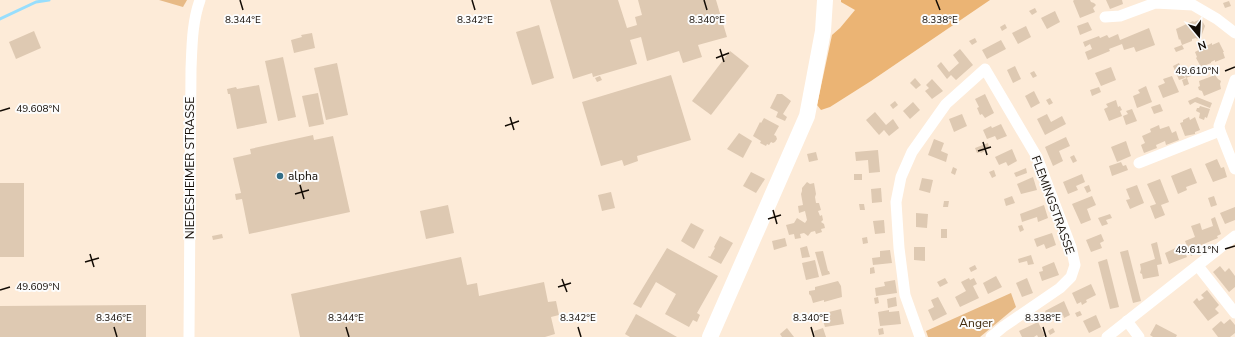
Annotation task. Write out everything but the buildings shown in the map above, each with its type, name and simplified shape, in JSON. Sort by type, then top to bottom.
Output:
[{"type":"main road","points":[[710,337],[807,116],[823,31],[825,0]]},
{"type":"street","name":"NIEDESHEIMER STRASSE","points":[[189,337],[190,69],[193,32],[199,3]]},
{"type":"street","points":[[1105,17],[1120,16],[1155,3],[1193,5],[1217,19],[1235,33]]},
{"type":"street","name":"FLEMINGSTRASSE","points":[[920,337],[905,295],[899,248],[896,202],[900,177],[912,152],[946,104],[985,68],[1037,157],[1070,247],[1075,265],[1071,277],[1060,288],[1003,327],[991,337]]},
{"type":"street","points":[[1235,80],[1219,126],[1235,170]]},
{"type":"street","points":[[1139,163],[1220,131]]},
{"type":"street","points":[[1107,337],[1235,236]]},
{"type":"street","points":[[1198,266],[1235,313]]},
{"type":"street","points":[[1127,321],[1139,337]]},
{"type":"green space","points":[[159,0],[187,0],[183,7]]},
{"type":"green space","name":"Anger","points":[[1011,293],[1016,307],[980,337],[928,337],[926,331]]},
{"type":"shaded area","points":[[841,0],[990,0],[871,81],[830,107],[821,110],[817,105],[832,35],[855,10],[841,2]]},
{"type":"waterway","points":[[0,19],[36,2],[49,0]]},
{"type":"place","name":"alpha","points":[[280,176]]}]
